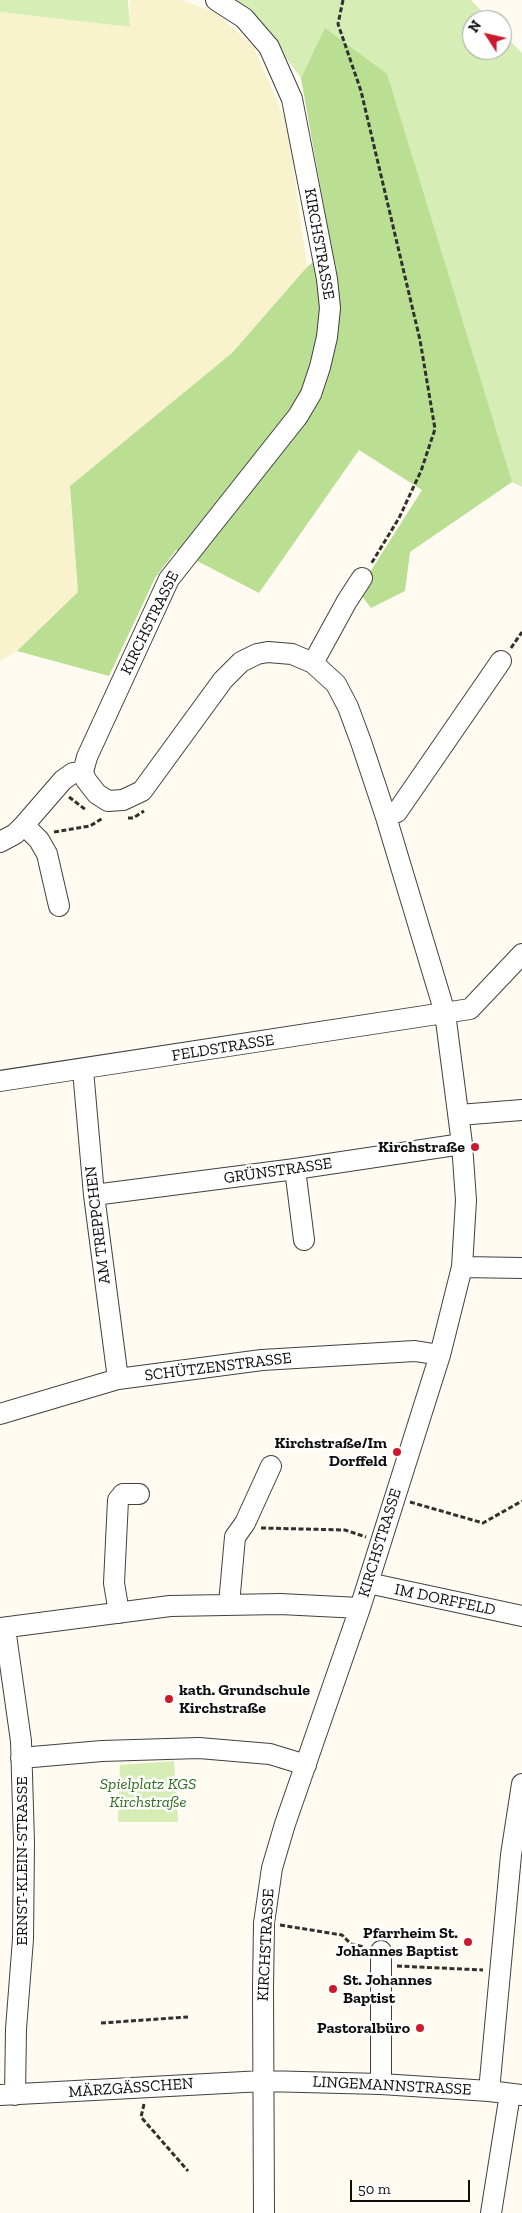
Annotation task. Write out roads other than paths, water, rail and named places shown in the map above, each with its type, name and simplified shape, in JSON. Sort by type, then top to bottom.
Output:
[{"type":"street","name":"KIRCHSTRASSE","points":[[216,0],[244,18],[269,48],[292,99],[327,278],[330,308],[327,337],[311,394],[298,416],[169,579],[87,757],[84,772],[97,794],[108,801],[122,800],[142,791],[224,680],[241,662],[257,654],[268,652],[292,654],[313,663],[336,684],[348,707],[386,817],[445,1013],[459,1115],[466,1200],[462,1267],[440,1355],[360,1608],[272,1868],[264,1923],[264,2213]]},
{"type":"street","points":[[313,663],[347,601],[362,578]]},
{"type":"street","points":[[386,817],[397,812],[501,661]]},
{"type":"street","points":[[0,842],[15,834],[63,780],[72,773],[84,772]]},
{"type":"street","points":[[24,825],[39,840],[47,854],[59,906]]},
{"type":"street","name":"FELDSTRASSE","points":[[0,1081],[83,1070],[470,1009],[522,954]]},
{"type":"street","name":"AM TREPPCHEN","points":[[83,1070],[94,1196],[118,1379]]},
{"type":"street","points":[[459,1115],[522,1110]]},
{"type":"street","name":"GRÜNSTRASSE","points":[[94,1196],[462,1144]]},
{"type":"street","points":[[295,1169],[304,1240]]},
{"type":"street","points":[[462,1267],[522,1268]]},
{"type":"street","name":"SCHÜTZENSTRASSE","points":[[0,1414],[118,1379],[262,1360],[416,1351],[440,1355]]},
{"type":"street","points":[[229,1604],[235,1537],[243,1526],[272,1466]]},
{"type":"street","points":[[106,1490],[111,1614]]},
{"type":"street","points":[[111,1614],[118,1500],[123,1494],[139,1494]]},
{"type":"street","name":"IM DORFFELD","points":[[368,1583],[522,1616]]},
{"type":"street","points":[[2,1628],[170,1606],[229,1604],[360,1608]]},
{"type":"street","name":"ERNST-KLEIN-STRASSE","points":[[2,1628],[20,1741],[24,1842],[23,1939],[16,2029],[7,2095]]},
{"type":"street","points":[[21,1758],[102,1751],[199,1748],[270,1754],[306,1765]]},
{"type":"street","points":[[489,2091],[501,1970],[516,1856],[522,1784]]},
{"type":"street","points":[[381,1958],[381,2084]]},
{"type":"street","name":"MÄRZGÄSSCHEN","points":[[7,2095],[263,2081]]},
{"type":"street","name":"LINGEMANNSTRASSE","points":[[263,2081],[381,2084],[489,2091],[516,2095]]},
{"type":"street","points":[[491,2213],[516,2095]]},
{"type":"place","name":"Kirchstraße","points":[[475,1147]]},
{"type":"place","name":"Kirchstraße/Im Dorffeld","points":[[397,1452]]},
{"type":"place","name":"kath. Grundschule Kirchstraße","points":[[169,1699]]},
{"type":"place","name":"Pfarrheim St. Johannes Baptist","points":[[468,1942]]},
{"type":"place","name":"St. Johannes Baptist","points":[[333,1989]]},
{"type":"place","name":"Pastoralbüro","points":[[420,2028]]},
{"type":"park label","name":"Spielplatz KGS Kirchstraße","points":[[148,1793]]}]
